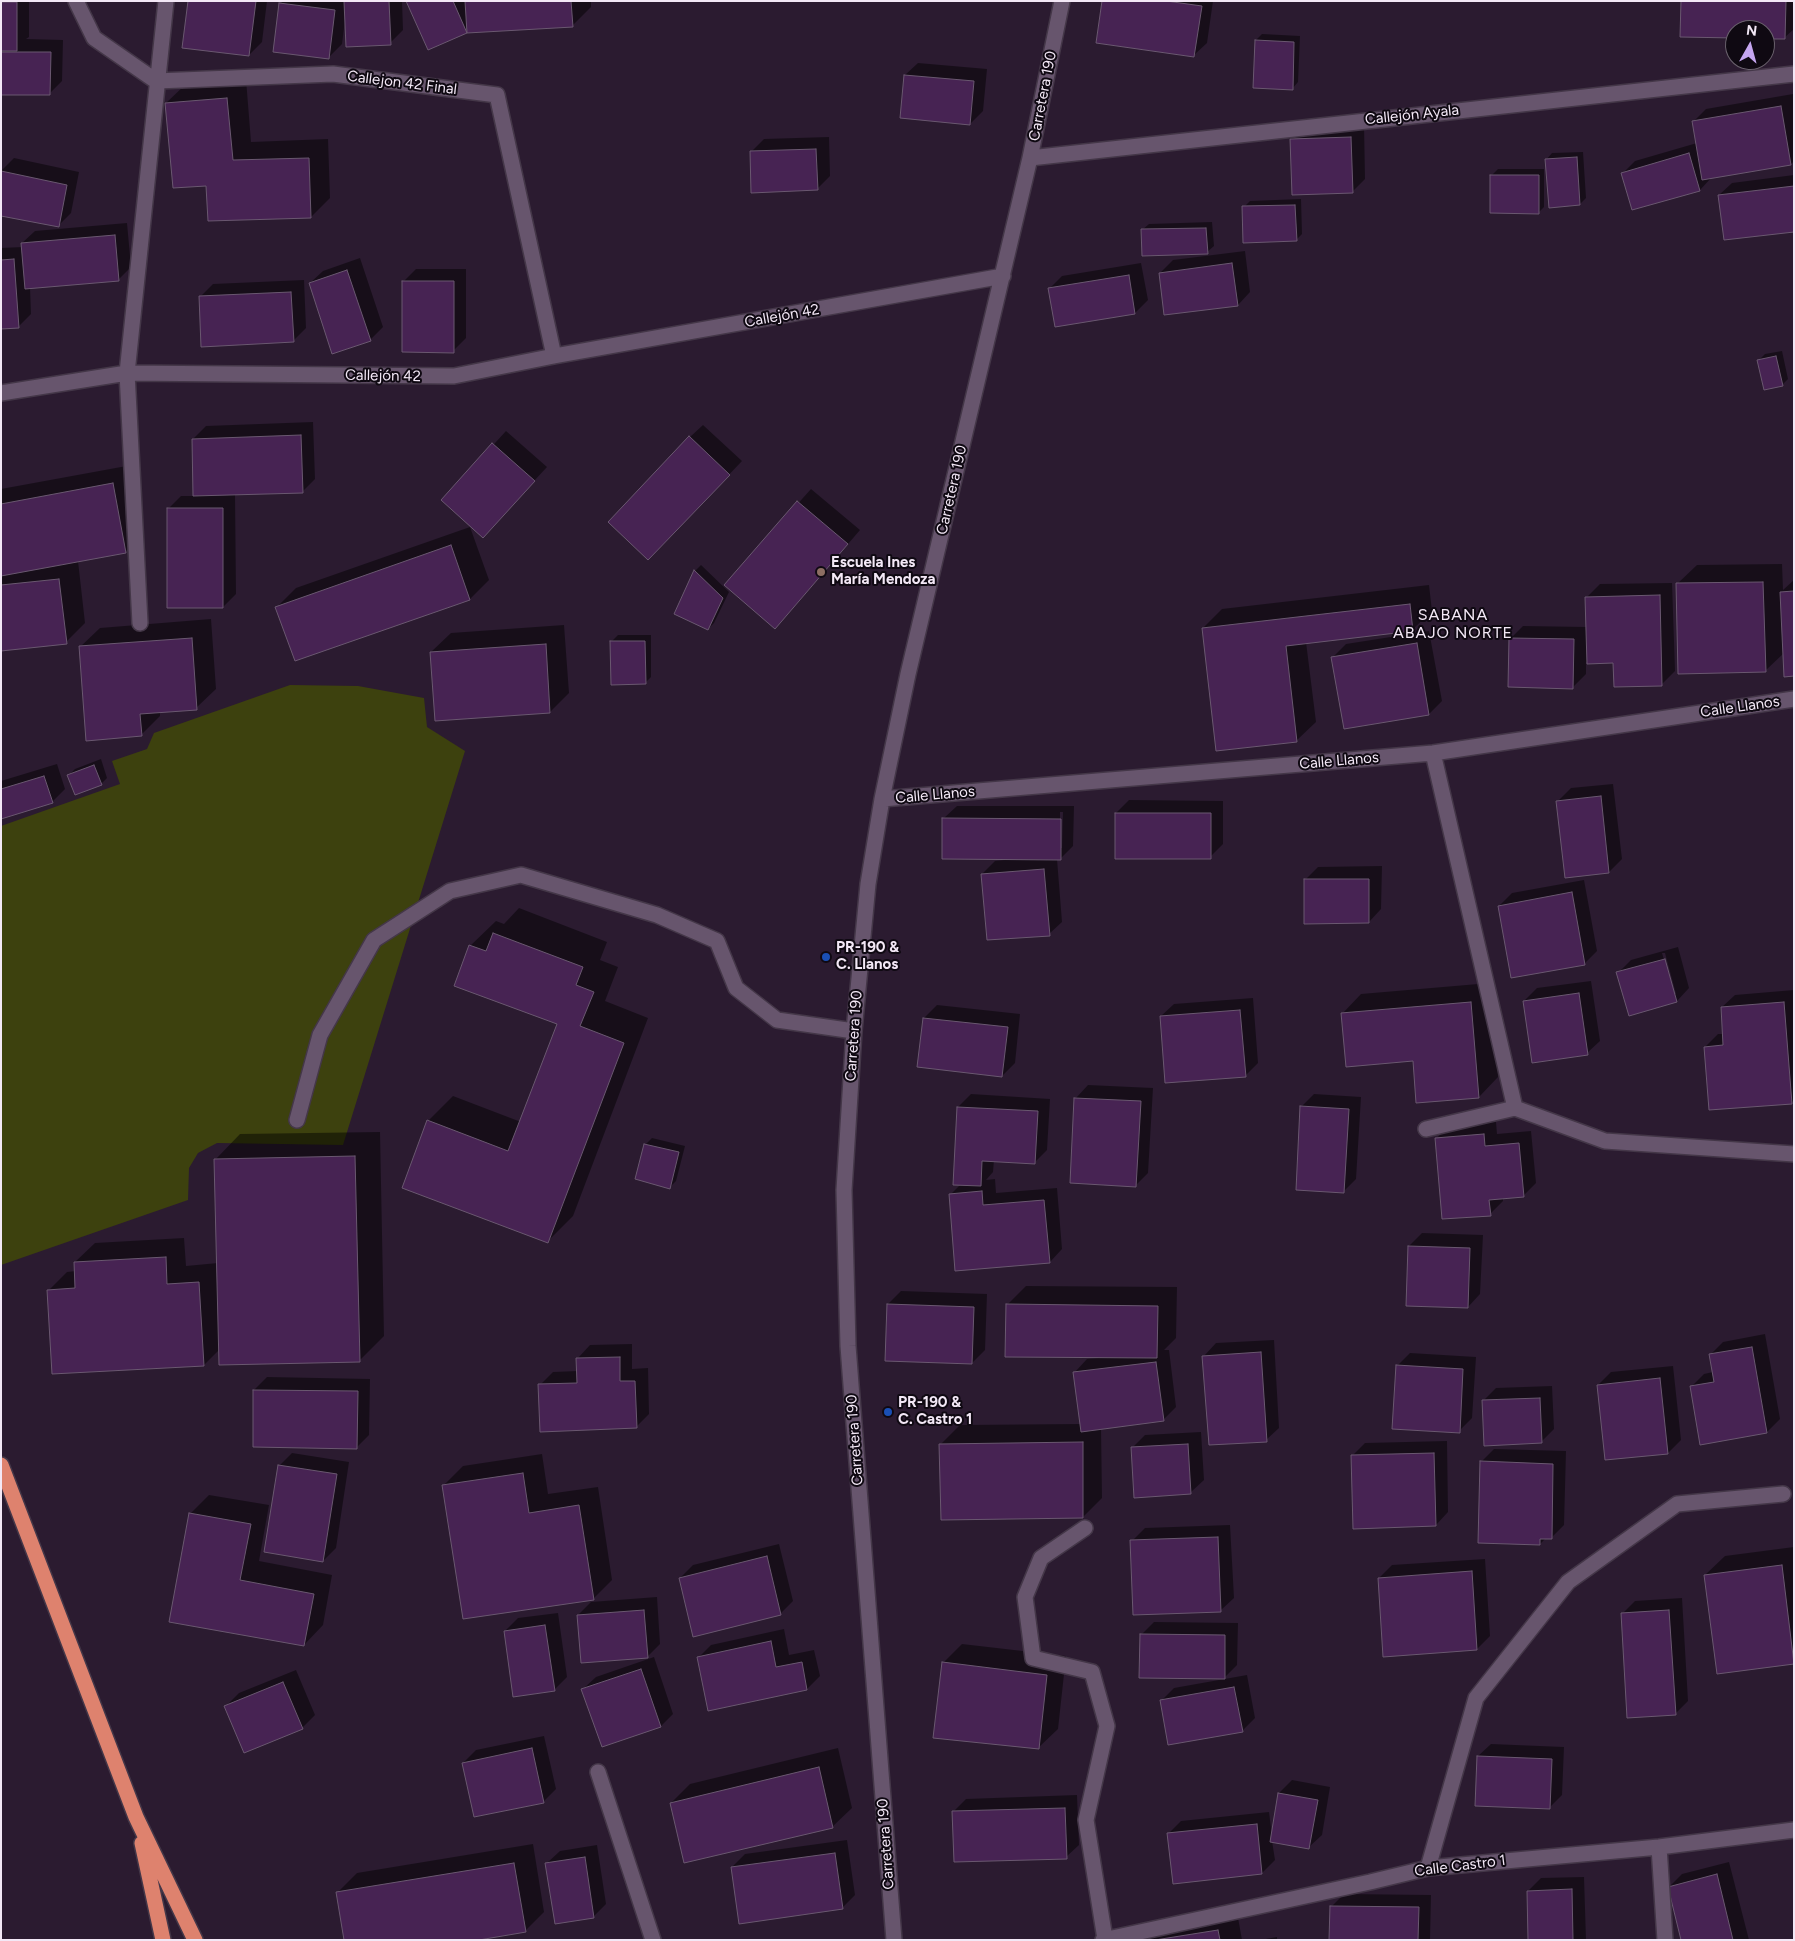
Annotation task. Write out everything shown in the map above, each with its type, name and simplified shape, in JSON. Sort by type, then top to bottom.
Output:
[{"type":"highway","points":[[1,1465],[136,1817],[195,1940]]},
{"type":"highway","points":[[136,1817],[163,1940]]},
{"type":"street","points":[[76,1],[94,38],[156,81]]},
{"type":"street","points":[[140,623],[127,373],[156,81],[166,1]]},
{"type":"street","name":"Carretera 190","points":[[894,1940],[848,1346],[844,1190],[854,1031],[868,884],[882,799],[910,665],[1030,158],[1062,1]]},
{"type":"street","name":"Callejon 42 Final","points":[[156,81],[333,74],[496,95],[554,356]]},
{"type":"street","name":"Callejón Ayala","points":[[1030,158],[1794,74]]},
{"type":"street","name":"Callejón 42","points":[[1,393],[127,373],[454,376],[554,356],[1003,276]]},
{"type":"street","name":"Calle Llanos","points":[[882,799],[1433,753],[1794,700]]},
{"type":"street","points":[[1433,753],[1515,1108]]},
{"type":"street","points":[[297,1120],[320,1035],[374,940],[450,891],[521,875],[657,915],[716,941],[736,988],[777,1020],[854,1031]]},
{"type":"street","points":[[1426,1129],[1515,1108],[1605,1141],[1794,1154]]},
{"type":"street","points":[[1428,1868],[1476,1698],[1568,1582],[1677,1504],[1782,1494]]},
{"type":"street","points":[[1085,1528],[1041,1558],[1025,1596],[1034,1658],[1092,1672],[1107,1726],[1086,1820],[1104,1939]]},
{"type":"street","points":[[598,1772],[653,1940]]},
{"type":"street","name":"Calle Castro 1","points":[[1104,1939],[1428,1868],[1659,1847],[1794,1830]]},
{"type":"street","points":[[1659,1847],[1665,1940]]},
{"type":"green space","points":[[290,685],[358,686],[424,698],[427,727],[465,751],[343,1145],[217,1143],[198,1153],[189,1168],[188,1200],[1,1265],[1,826],[120,784],[112,761],[147,749],[154,733]]},
{"type":"building","points":[[188,1],[256,1],[249,56],[182,48]]},
{"type":"building","points":[[344,1],[389,1],[391,45],[346,47]]},
{"type":"building","points":[[406,1],[453,1],[467,33],[428,50]]},
{"type":"building","points":[[465,1],[571,1],[573,27],[467,33]]},
{"type":"building","points":[[1102,1],[1166,1],[1202,6],[1194,57],[1096,43]]},
{"type":"building","points":[[1681,1],[1786,1],[1785,39],[1775,39],[1775,20],[1725,20],[1725,38],[1680,37]]},
{"type":"building","points":[[1,2],[17,2],[17,51],[1,51]]},
{"type":"building","points":[[279,3],[335,10],[329,59],[273,52]]},
{"type":"building","points":[[1255,40],[1294,42],[1293,90],[1253,88]]},
{"type":"building","points":[[1,52],[51,52],[50,95],[1,95]]},
{"type":"building","points":[[904,75],[974,81],[970,125],[900,118]]},
{"type":"building","points":[[227,98],[233,160],[309,158],[311,218],[208,221],[206,186],[173,188],[165,103]]},
{"type":"building","points":[[1781,106],[1791,165],[1702,180],[1692,121]]},
{"type":"building","points":[[1351,137],[1353,193],[1292,195],[1290,139]]},
{"type":"building","points":[[816,149],[818,190],[751,193],[750,151]]},
{"type":"building","points":[[1689,153],[1700,191],[1632,210],[1621,173]]},
{"type":"building","points":[[1577,157],[1580,205],[1549,208],[1545,159]]},
{"type":"building","points":[[1,171],[67,185],[59,227],[1,216]]},
{"type":"building","points":[[1490,175],[1539,175],[1539,214],[1490,213]]},
{"type":"building","points":[[1794,186],[1794,232],[1724,240],[1718,195]]},
{"type":"building","points":[[1295,205],[1297,241],[1243,243],[1242,206]]},
{"type":"building","points":[[1206,228],[1208,254],[1142,256],[1141,229]]},
{"type":"building","points":[[115,235],[119,281],[25,289],[21,243]]},
{"type":"building","points":[[14,259],[19,328],[1,329],[1,260]]},
{"type":"building","points":[[1232,263],[1238,306],[1164,315],[1159,273]]},
{"type":"building","points":[[347,270],[371,341],[332,354],[309,283]]},
{"type":"building","points":[[1129,275],[1135,314],[1055,327],[1048,288]]},
{"type":"building","points":[[402,281],[454,281],[454,353],[402,352]]},
{"type":"building","points":[[291,292],[294,342],[201,347],[199,296]]},
{"type":"building","points":[[1776,356],[1783,386],[1764,390],[1757,360]]},
{"type":"building","points":[[301,435],[303,493],[193,496],[192,439]]},
{"type":"building","points":[[689,436],[730,475],[648,560],[608,522]]},
{"type":"building","points":[[492,443],[535,481],[483,538],[441,500]]},
{"type":"building","points":[[113,483],[126,553],[1,576],[1,504]]},
{"type":"building","points":[[797,501],[848,544],[775,629],[724,585]]},
{"type":"building","points":[[167,508],[223,508],[223,608],[167,608]]},
{"type":"building","points":[[451,545],[470,600],[295,661],[275,607]]},
{"type":"building","points":[[694,570],[723,598],[708,630],[674,614]]},
{"type":"building","points":[[59,579],[67,644],[1,651],[1,585]]},
{"type":"building","points":[[1763,582],[1766,672],[1678,674],[1676,583]]},
{"type":"building","points":[[1794,591],[1794,676],[1784,677],[1780,592]]},
{"type":"building","points":[[1660,595],[1662,686],[1614,687],[1613,663],[1587,664],[1585,597]]},
{"type":"building","points":[[1410,604],[1413,631],[1286,646],[1297,742],[1216,751],[1202,628]]},
{"type":"building","points":[[192,638],[197,710],[140,714],[142,736],[86,741],[79,646]]},
{"type":"building","points":[[1509,638],[1574,639],[1573,689],[1508,687]]},
{"type":"building","points":[[610,641],[645,641],[646,684],[611,685]]},
{"type":"building","points":[[1417,643],[1429,715],[1344,729],[1331,657]]},
{"type":"building","points":[[546,644],[550,713],[435,721],[430,652]]},
{"type":"building","points":[[94,765],[102,785],[75,795],[67,775]]},
{"type":"building","points":[[44,776],[53,803],[1,819],[1,789]]},
{"type":"building","points":[[1601,796],[1609,873],[1565,878],[1556,801]]},
{"type":"building","points":[[1115,813],[1211,813],[1211,859],[1115,859]]},
{"type":"building","points":[[942,818],[1061,819],[1061,860],[942,859]]},
{"type":"building","points":[[1044,869],[1050,936],[987,940],[981,874]]},
{"type":"building","points":[[1304,879],[1369,879],[1369,923],[1304,924]]},
{"type":"building","points":[[1572,892],[1585,965],[1511,978],[1498,906]]},
{"type":"building","points":[[493,933],[583,967],[576,985],[594,992],[580,1026],[624,1043],[548,1243],[402,1188],[427,1120],[508,1151],[557,1024],[454,986],[469,945],[486,951]]},
{"type":"building","points":[[1665,959],[1677,1002],[1629,1016],[1616,972]]},
{"type":"building","points":[[1579,993],[1588,1055],[1532,1063],[1523,1001]]},
{"type":"building","points":[[1471,1002],[1479,1098],[1416,1103],[1413,1061],[1346,1067],[1341,1013]]},
{"type":"building","points":[[1784,1002],[1792,1104],[1709,1110],[1704,1047],[1723,1045],[1721,1007]]},
{"type":"building","points":[[1240,1010],[1246,1077],[1165,1083],[1160,1016]]},
{"type":"building","points":[[923,1018],[1008,1027],[1002,1077],[917,1067]]},
{"type":"building","points":[[1074,1098],[1141,1101],[1136,1187],[1070,1183]]},
{"type":"building","points":[[1300,1106],[1349,1109],[1344,1193],[1296,1190]]},
{"type":"building","points":[[957,1107],[1038,1111],[1035,1164],[982,1161],[981,1186],[953,1185]]},
{"type":"building","points":[[1484,1134],[1485,1146],[1519,1143],[1524,1197],[1489,1200],[1491,1216],[1442,1219],[1435,1138]]},
{"type":"building","points":[[644,1144],[679,1152],[670,1189],[635,1179]]},
{"type":"building","points":[[355,1156],[360,1362],[219,1365],[214,1159]]},
{"type":"building","points":[[982,1191],[983,1205],[1044,1200],[1050,1263],[955,1271],[949,1194]]},
{"type":"building","points":[[1408,1246],[1470,1248],[1468,1308],[1406,1306]]},
{"type":"building","points":[[166,1257],[167,1284],[199,1282],[204,1366],[52,1374],[47,1290],[75,1288],[74,1262]]},
{"type":"building","points":[[887,1304],[974,1307],[972,1364],[885,1361]]},
{"type":"building","points":[[1006,1304],[1158,1306],[1157,1358],[1005,1357]]},
{"type":"building","points":[[1752,1347],[1767,1433],[1700,1445],[1690,1386],[1714,1382],[1709,1354]]},
{"type":"building","points":[[1261,1352],[1267,1442],[1209,1445],[1202,1356]]},
{"type":"building","points":[[620,1357],[620,1381],[635,1381],[637,1428],[540,1432],[538,1384],[577,1383],[576,1358]]},
{"type":"building","points":[[1156,1362],[1164,1421],[1081,1432],[1073,1372]]},
{"type":"building","points":[[1396,1365],[1463,1369],[1460,1433],[1392,1429]]},
{"type":"building","points":[[1660,1378],[1668,1454],[1605,1460],[1597,1385]]},
{"type":"building","points":[[253,1390],[358,1391],[357,1449],[253,1447]]},
{"type":"building","points":[[1540,1398],[1542,1443],[1484,1446],[1482,1400]]},
{"type":"building","points":[[1083,1442],[1083,1518],[941,1520],[939,1444]]},
{"type":"building","points":[[1188,1444],[1191,1494],[1134,1498],[1131,1447]]},
{"type":"building","points":[[1434,1453],[1436,1526],[1353,1529],[1351,1455]]},
{"type":"building","points":[[1480,1461],[1553,1464],[1552,1539],[1540,1539],[1540,1545],[1478,1543]]},
{"type":"building","points":[[278,1465],[337,1474],[323,1562],[264,1552]]},
{"type":"building","points":[[523,1473],[529,1513],[579,1505],[594,1600],[463,1619],[442,1485]]},
{"type":"building","points":[[189,1513],[251,1524],[240,1580],[314,1594],[304,1646],[169,1622]]},
{"type":"building","points":[[1218,1537],[1221,1612],[1133,1615],[1130,1540]]},
{"type":"building","points":[[767,1556],[781,1615],[693,1637],[679,1578]]},
{"type":"building","points":[[1782,1565],[1794,1664],[1717,1674],[1704,1575]]},
{"type":"building","points":[[1472,1571],[1477,1650],[1383,1657],[1378,1578]]},
{"type":"building","points":[[644,1610],[648,1658],[581,1663],[577,1615]]},
{"type":"building","points":[[1669,1610],[1676,1715],[1627,1718],[1621,1613]]},
{"type":"building","points":[[545,1625],[555,1691],[513,1697],[504,1631]]},
{"type":"building","points":[[1140,1634],[1225,1635],[1225,1679],[1139,1678]]},
{"type":"building","points":[[771,1641],[776,1667],[802,1662],[807,1690],[708,1711],[697,1657]]},
{"type":"building","points":[[942,1662],[1047,1675],[1039,1749],[933,1738]]},
{"type":"building","points":[[641,1669],[661,1727],[602,1747],[581,1689]]},
{"type":"building","points":[[283,1682],[303,1729],[244,1753],[224,1706]]},
{"type":"building","points":[[1234,1687],[1243,1732],[1168,1745],[1160,1700]]},
{"type":"building","points":[[532,1748],[544,1803],[474,1817],[462,1763]]},
{"type":"building","points":[[1477,1756],[1552,1759],[1550,1809],[1475,1806]]},
{"type":"building","points":[[819,1767],[833,1828],[684,1863],[670,1803]]},
{"type":"building","points":[[1278,1793],[1318,1800],[1309,1849],[1270,1842]]},
{"type":"building","points":[[1065,1808],[1067,1859],[954,1862],[952,1811]]},
{"type":"building","points":[[1257,1824],[1262,1874],[1173,1884],[1167,1833]]},
{"type":"building","points":[[835,1853],[843,1909],[739,1924],[731,1867]]},
{"type":"building","points":[[585,1857],[594,1918],[555,1924],[545,1863]]},
{"type":"building","points":[[514,1863],[526,1932],[479,1940],[344,1940],[336,1892]]},
{"type":"building","points":[[1717,1874],[1733,1940],[1681,1940],[1668,1887]]},
{"type":"building","points":[[1572,1889],[1573,1940],[1528,1940],[1527,1891]]},
{"type":"building","points":[[1330,1906],[1419,1907],[1418,1940],[1329,1940]]},
{"type":"building","points":[[1218,1930],[1220,1940],[1155,1940]]},
{"type":"place","name":"Escuela Ines María Mendoza","points":[[821,572]]},
{"type":"place","name":"PR-190 & C. Llanos","points":[[826,957]]},
{"type":"place","name":"PR-190 & C. Castro 1","points":[[888,1412]]},
{"type":"district","name":"SABANA ABAJO NORTE","points":[[1453,624]]}]
